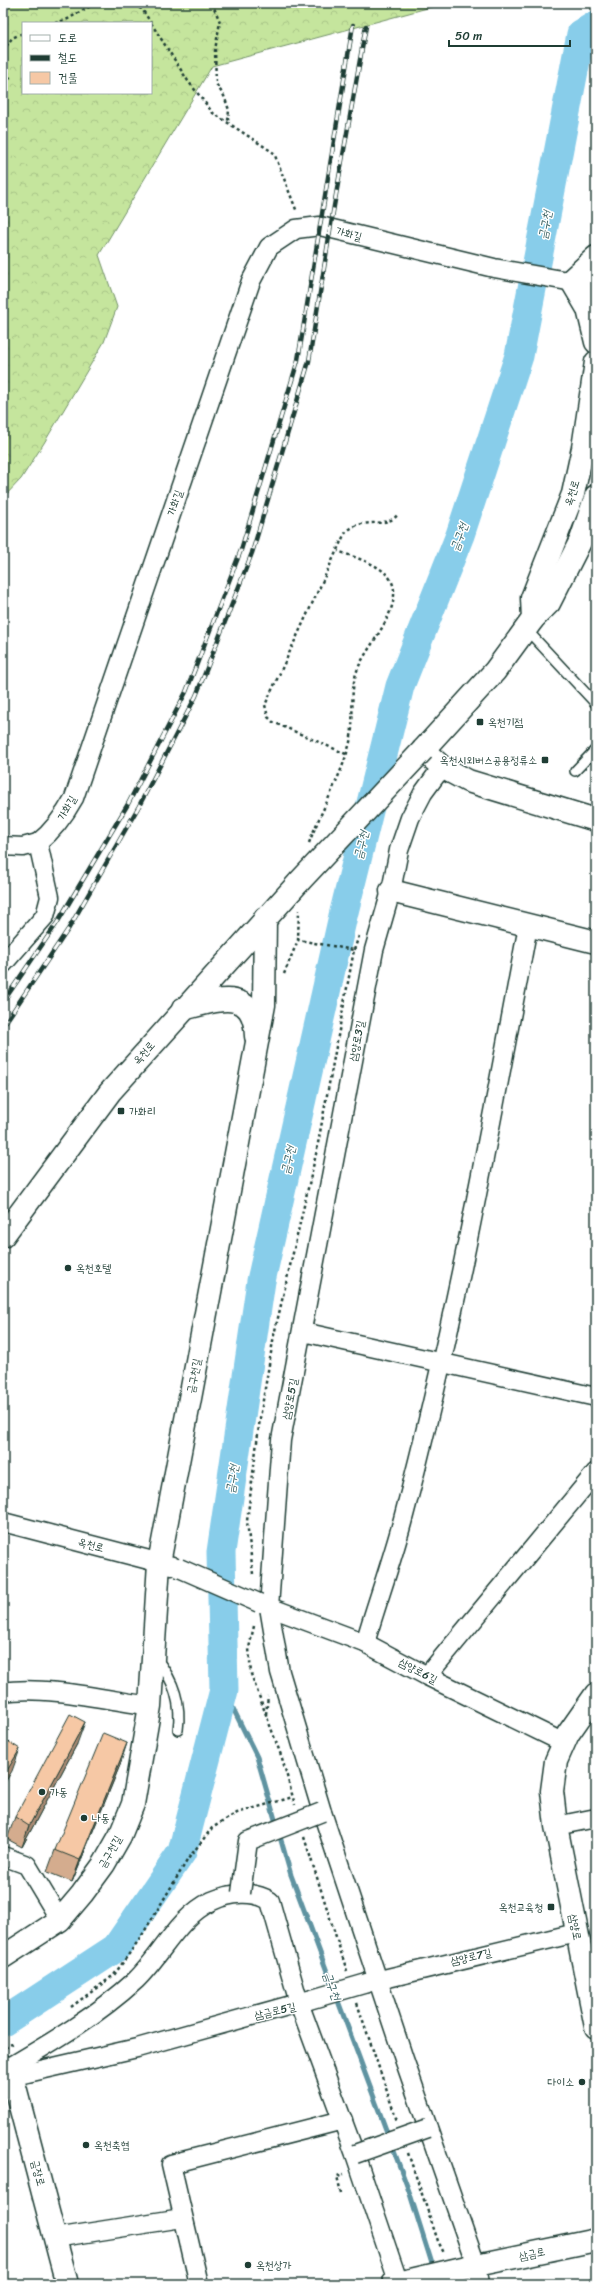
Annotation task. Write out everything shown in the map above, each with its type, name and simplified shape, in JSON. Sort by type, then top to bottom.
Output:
[{"type":"street","name":"가화길","points":[[38,843],[52,832],[64,817],[74,798],[251,281],[268,247],[296,229],[320,226],[494,268],[565,279]]},
{"type":"street","points":[[565,279],[596,257]]},
{"type":"street","points":[[565,279],[596,286]]},
{"type":"street","points":[[565,279],[588,309],[596,342]]},
{"type":"street","name":"옥천로","points":[[530,624],[532,598],[573,494],[583,448],[596,362]]},
{"type":"street","points":[[596,496],[581,540],[550,603],[530,624],[495,671],[423,750],[442,767],[468,781],[492,790],[596,820]]},
{"type":"street","name":"옥천로","points":[[3,1236],[110,1092],[265,918],[423,750]]},
{"type":"street","name":"삼양로3길","points":[[303,1332],[374,950],[391,891],[399,850],[410,818],[423,793],[442,767]]},
{"type":"street","points":[[3,846],[23,846],[38,843],[50,897],[45,916],[3,964]]},
{"type":"street","points":[[391,891],[596,942]]},
{"type":"street","points":[[257,1047],[264,1005],[265,918]]},
{"type":"street","points":[[364,1643],[403,1520],[441,1363],[481,1178],[528,926]]},
{"type":"street","points":[[183,1009],[226,1000],[240,1001],[249,1010],[255,1020],[257,1047]]},
{"type":"street","name":"금구천길","points":[[3,1957],[60,1920],[104,1864],[120,1836],[133,1804],[150,1706],[154,1655],[257,1047]]},
{"type":"street","points":[[303,1332],[596,1397]]},
{"type":"street","name":"삼양로5길","points":[[303,1332],[281,1440],[264,1605],[280,1672],[372,1981],[428,2128],[474,2272]]},
{"type":"street","points":[[427,1676],[596,1472]]},
{"type":"street","name":"옥천로","points":[[3,1522],[169,1565],[264,1605]]},
{"type":"street","name":"삼양로6길","points":[[264,1605],[364,1643],[427,1676],[564,1743]]},
{"type":"street","points":[[3,1692],[19,1689],[38,1690],[150,1706]]},
{"type":"street","name":"삼양로","points":[[596,1694],[568,1734],[556,1761],[552,1791],[556,1826],[576,1933],[596,2027]]},
{"type":"street","points":[[241,1894],[248,1841],[322,1812]]},
{"type":"street","points":[[556,1826],[596,1818]]},
{"type":"street","points":[[3,1856],[27,1865],[60,1920]]},
{"type":"street","points":[[5,2066],[53,2042],[109,2002],[137,1979],[196,1911],[218,1899],[241,1894],[262,1895],[270,1901],[304,2001]]},
{"type":"street","name":"삼양로7길","points":[[304,2001],[372,1981],[576,1933]]},
{"type":"street","name":"삼금로5길","points":[[5,2066],[137,2048],[304,2001],[342,2120],[401,2283]]},
{"type":"street","name":"금장로","points":[[5,2066],[18,2097],[67,2284]]},
{"type":"street","points":[[199,2284],[182,2218],[171,2164],[342,2120]]},
{"type":"street","points":[[355,2154],[428,2128]]},
{"type":"street","points":[[55,2238],[182,2218]]},
{"type":"street","name":"삼금로","points":[[401,2283],[474,2272],[596,2240]]},
{"type":"lane","points":[[530,624],[596,704]]},
{"type":"lane","points":[[575,771],[596,749]]},
{"type":"lane","points":[[154,1655],[166,1670],[176,1692],[180,1717],[178,1730]]},
{"type":"path","points":[[58,22],[68,19],[95,3]]},
{"type":"path","points":[[128,3],[142,8],[150,22]]},
{"type":"path","points":[[212,3],[220,22],[215,50],[216,84],[224,96],[229,110],[228,122]]},
{"type":"path","points":[[152,25],[188,81],[213,113],[274,153],[304,228]]},
{"type":"path","points":[[3,51],[12,38],[22,33]]},
{"type":"path","points":[[3,60],[10,78],[3,85]]},
{"type":"path","points":[[346,754],[273,722],[268,717],[265,710],[268,698],[338,551],[344,535],[352,527],[368,522],[390,521],[398,514]]},
{"type":"path","points":[[306,849],[341,775],[350,740],[352,691],[355,675],[388,616],[395,592],[393,583],[383,571],[338,551]]},
{"type":"path","points":[[282,978],[298,940],[299,903]]},
{"type":"path","points":[[298,940],[350,949]]},
{"type":"path","points":[[69,2009],[114,1974],[141,1937],[204,1837],[224,1820],[291,1797]]},
{"type":"path","points":[[5,2066],[21,2039]]},
{"type":"green space","points":[[3,3],[446,3],[212,66],[99,255],[117,307],[104,342],[21,479],[3,498]]},
{"type":"building","name":"가동","points":[[70,1714],[85,1722],[29,1826],[15,1817]]},
{"type":"building","name":"나동","points":[[103,1733],[127,1743],[80,1860],[55,1850]]},
{"type":"building","points":[[3,1738],[20,1749],[3,1777]]},
{"type":"waterway","name":"금구천","points":[[3,2022],[116,1948],[182,1852],[224,1690],[221,1552],[261,1281],[343,916],[400,686],[460,535],[519,356],[581,34],[596,25]]},
{"type":"waterway","name":"금구천","points":[[224,1690],[257,1757],[291,1875],[410,2194],[434,2270]]},
{"type":"railway","points":[[3,1002],[57,923],[128,804],[186,692],[241,550],[298,360],[353,25]]},
{"type":"railway","points":[[3,1026],[69,928],[139,806],[196,696],[252,553],[309,361],[334,206],[366,26]]},
{"type":"place","name":"옥천기점","points":[[480,722]]},
{"type":"place","name":"옥천시외버스공용정류소","points":[[545,760]]},
{"type":"place","name":"가화리","points":[[121,1111]]},
{"type":"place","name":"옥천호텔","points":[[68,1268]]},
{"type":"place","name":"가동","points":[[42,1792]]},
{"type":"place","name":"나동","points":[[84,1818]]},
{"type":"place","name":"옥천교육청","points":[[551,1907]]},
{"type":"place","name":"다이소","points":[[582,2082]]},
{"type":"place","name":"옥천축협","points":[[86,2145]]},
{"type":"place","name":"옥천상가","points":[[248,2265]]}]
